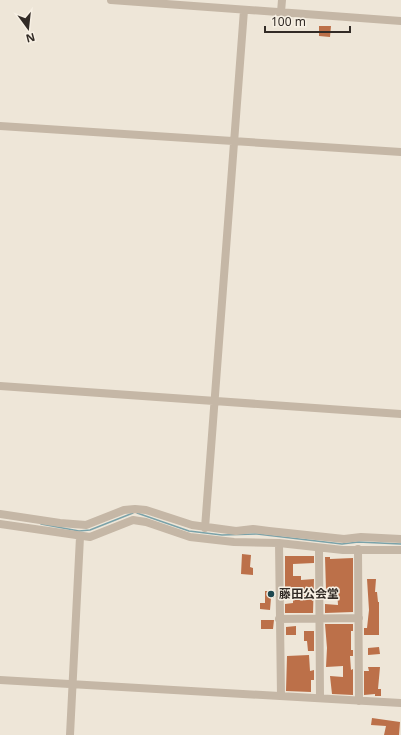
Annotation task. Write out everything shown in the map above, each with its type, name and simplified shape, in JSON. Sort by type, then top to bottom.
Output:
[{"type":"street","points":[[111,0],[401,21]]},
{"type":"street","points":[[281,12],[282,0]]},
{"type":"street","points":[[205,528],[244,10]]},
{"type":"street","points":[[0,126],[401,152]]},
{"type":"street","points":[[0,386],[401,414]]},
{"type":"street","points":[[0,514],[60,523],[86,525],[124,510],[135,509],[146,510],[205,528],[236,531],[269,531],[344,539],[361,537],[401,539]]},
{"type":"street","points":[[0,524],[80,537],[90,537],[104,533],[133,520],[146,522],[190,537],[234,542],[279,543],[343,550],[401,550]]},
{"type":"street","points":[[70,735],[80,537]]},
{"type":"street","points":[[279,543],[281,696]]},
{"type":"street","points":[[319,548],[320,698]]},
{"type":"street","points":[[358,549],[359,701]]},
{"type":"street","points":[[279,619],[359,618]]},
{"type":"street","points":[[0,680],[401,703]]},
{"type":"building","points":[[319,26],[331,26],[330,37],[319,36]]},
{"type":"building","points":[[242,554],[251,555],[250,567],[253,568],[253,575],[241,574]]},
{"type":"building","points":[[285,556],[314,556],[314,563],[293,564],[293,576],[301,576],[301,580],[314,579],[313,613],[285,613],[285,604],[293,603],[293,594],[285,594]]},
{"type":"building","points":[[325,557],[330,557],[330,559],[353,558],[353,612],[325,613],[325,604],[338,605],[337,589],[326,590]]},
{"type":"building","points":[[367,579],[376,579],[375,592],[377,592],[379,602],[379,635],[364,635],[364,628],[367,628],[369,610]]},
{"type":"building","points":[[265,591],[274,591],[274,598],[271,598],[270,610],[260,609],[260,603],[265,603]]},
{"type":"building","points":[[261,620],[274,620],[273,629],[261,629]]},
{"type":"building","points":[[325,624],[353,624],[353,631],[351,631],[351,650],[353,650],[353,656],[350,656],[351,670],[353,669],[353,695],[332,694],[330,676],[343,677],[343,666],[326,667],[327,648]]},
{"type":"building","points":[[296,626],[296,635],[286,635],[286,627]]},
{"type":"building","points":[[304,631],[314,631],[314,651],[308,651],[307,641],[304,641]]},
{"type":"building","points":[[379,647],[380,654],[368,655],[368,648]]},
{"type":"building","points":[[309,655],[310,671],[314,670],[314,680],[311,680],[311,692],[286,691],[287,656]]},
{"type":"building","points":[[368,667],[380,667],[378,689],[381,689],[381,696],[375,696],[375,694],[364,695],[364,671],[369,671]]},
{"type":"building","points":[[372,718],[400,722],[399,735],[384,735],[386,726],[371,725]]},
{"type":"waterway","points":[[41,524],[79,531],[90,530],[133,513]]},
{"type":"waterway","points":[[137,513],[189,531],[222,535],[257,534],[342,544],[358,542],[401,544]]},
{"type":"place","name":"藤田公会堂","points":[[271,594]]}]
